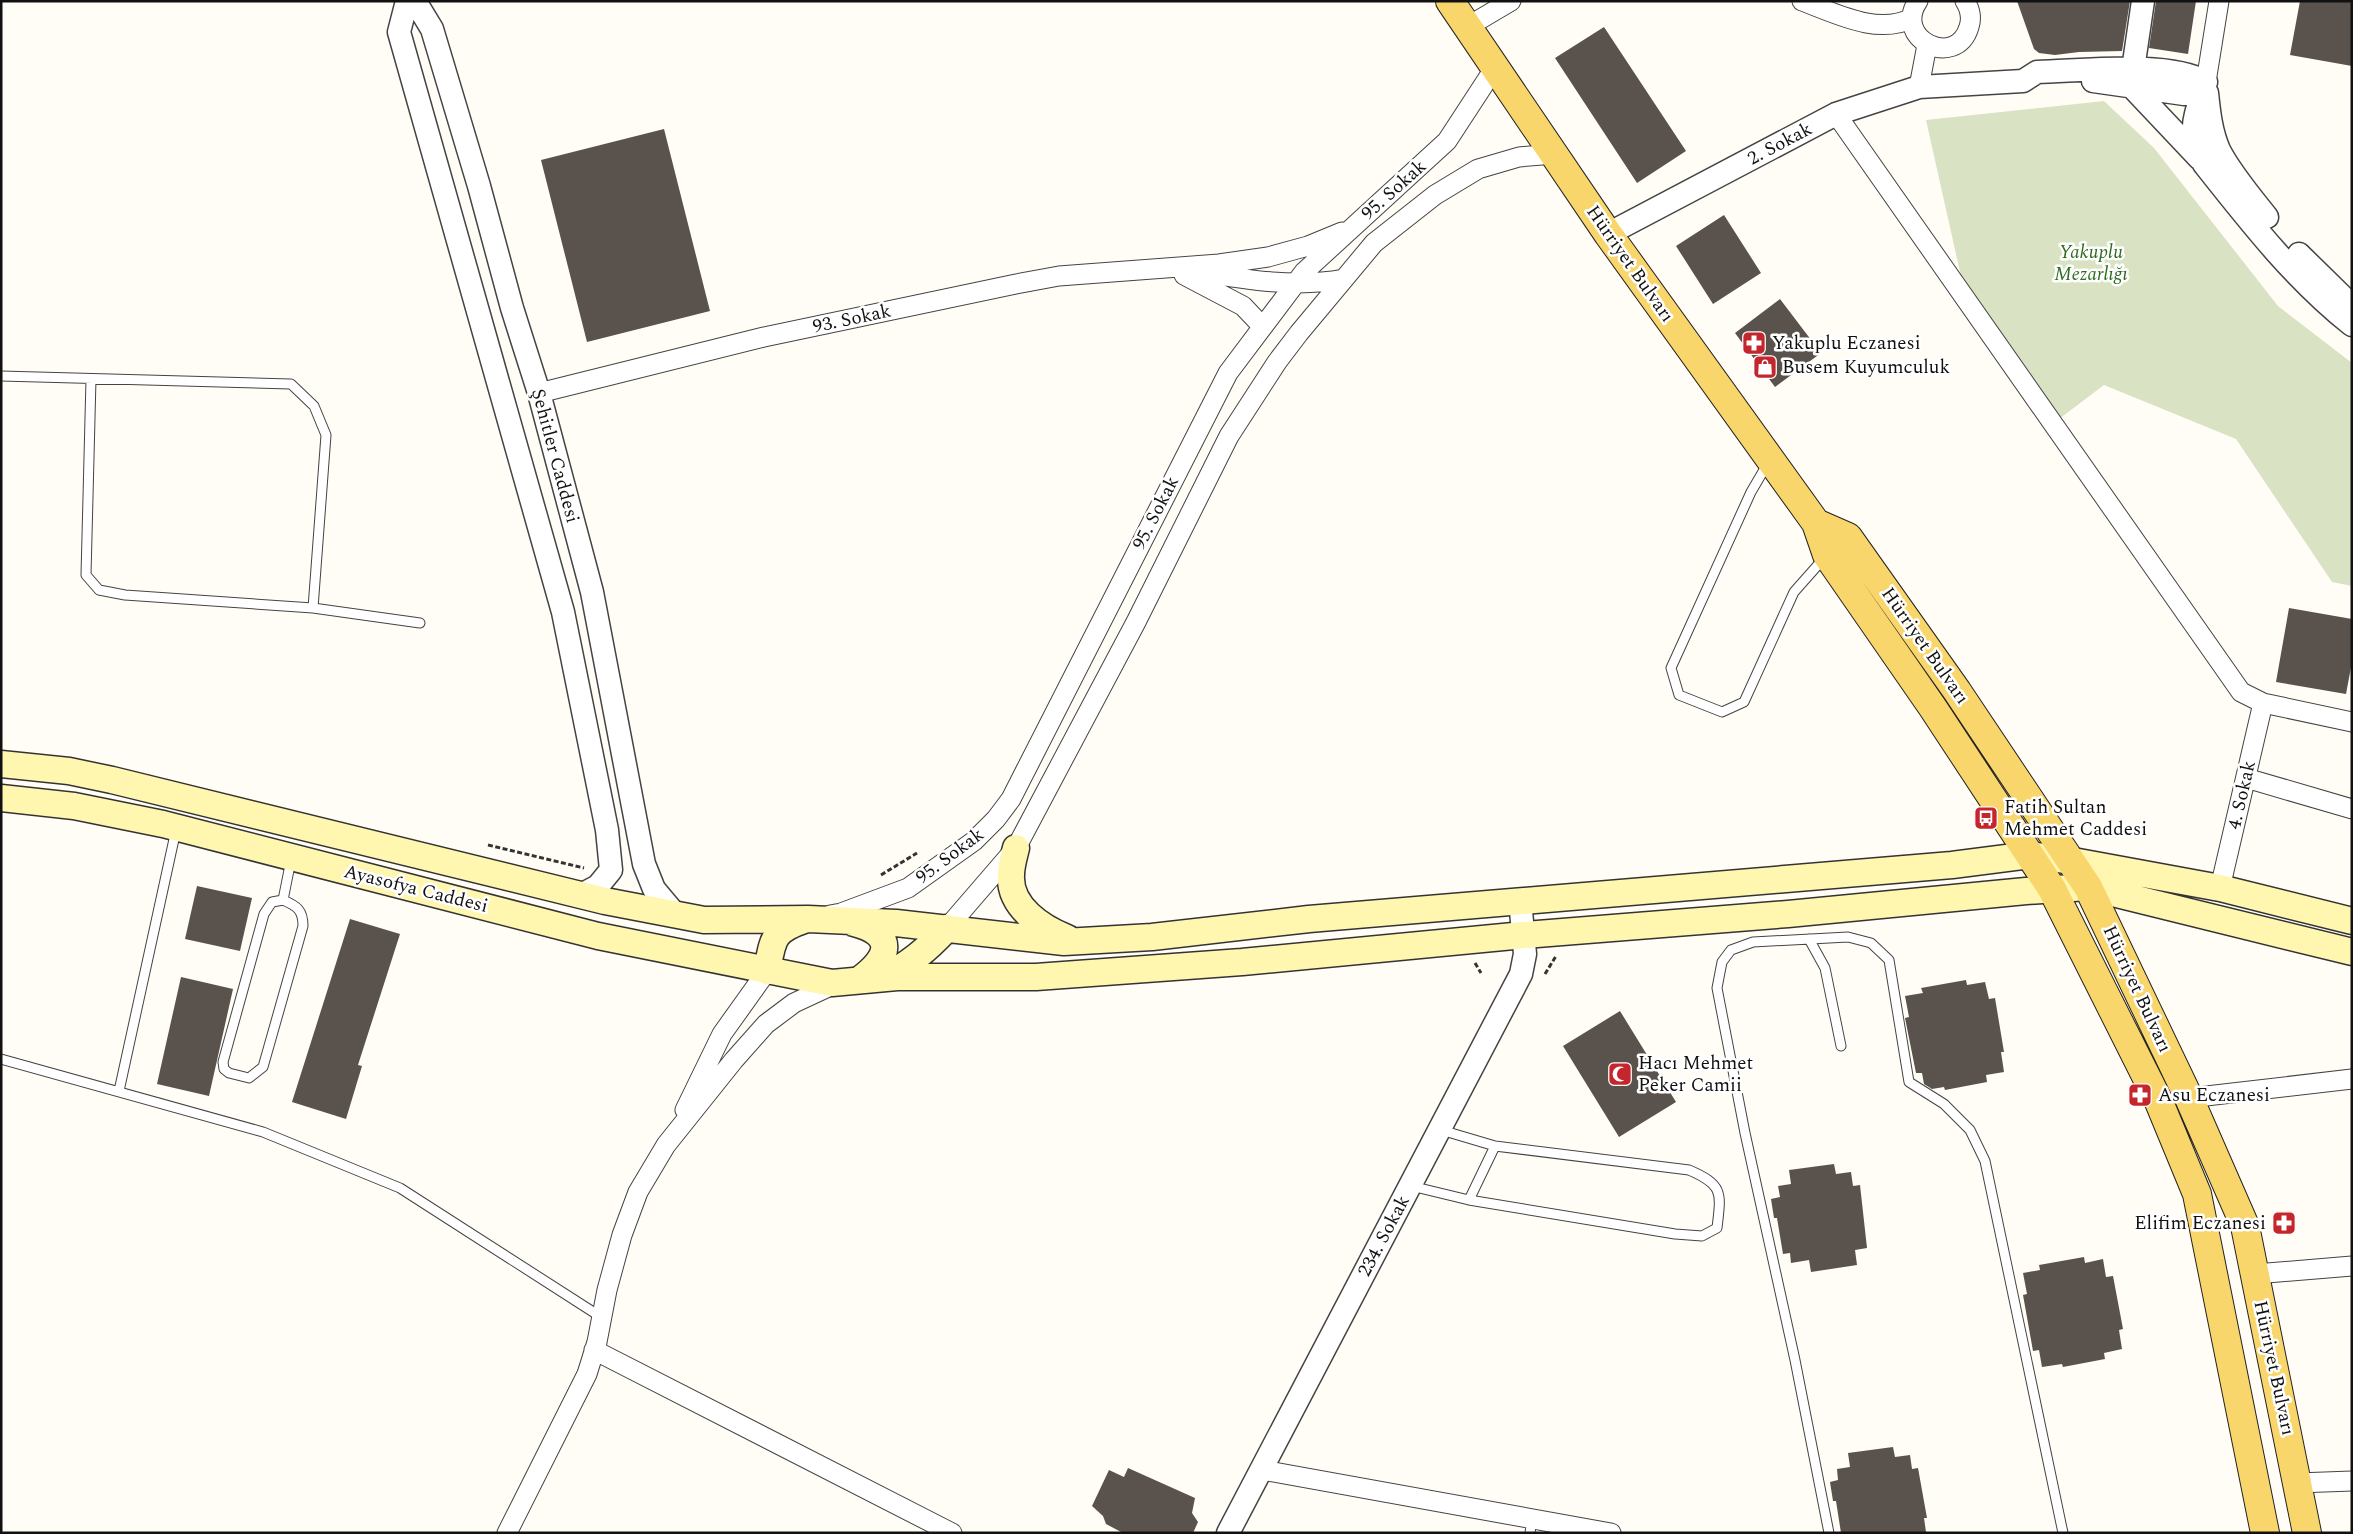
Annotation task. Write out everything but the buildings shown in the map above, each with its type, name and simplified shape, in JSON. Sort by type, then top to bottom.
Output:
[{"type":"main road","name":"Hürriyet Bulvarı","points":[[1450,1],[1494,69],[1608,234],[1816,523],[1827,555],[1933,708],[2052,889],[2159,1102],[2197,1194],[2265,1533]]},
{"type":"main road","name":"Hürriyet Bulvarı","points":[[1816,523],[1848,537],[1957,691],[2073,861],[2088,887],[2189,1098],[2245,1226],[2307,1533]]},
{"type":"main road","points":[[1,764],[69,771],[112,780],[580,895],[704,920],[844,920],[947,928],[1019,938],[1075,941],[1152,937],[1309,919],[1520,900],[1952,865],[2030,855],[2220,888],[2352,920]]},
{"type":"main road","name":"Ayasofya Caddesi","points":[[1,798],[74,806],[176,828],[598,936],[767,971],[853,981],[1036,977],[1242,962],[1524,935],[2088,887]]},
{"type":"main road","points":[[1016,848],[1010,877],[1016,895],[1025,911],[1048,930],[1075,941]]},
{"type":"main road","points":[[2088,887],[2352,952]]},
{"type":"main road","points":[[767,971],[778,932],[787,926],[808,919]]},
{"type":"main road","points":[[844,920],[878,932],[883,940],[883,956],[874,969],[853,981]]},
{"type":"main road","points":[[853,981],[904,968],[931,947],[947,928]]},
{"type":"street","name":"Şehitler Caddesi","points":[[407,1],[399,32],[563,612],[607,830],[611,870],[598,886],[580,895]]},
{"type":"street","name":"Şehitler Caddesi","points":[[415,1],[432,28],[479,186],[512,308],[539,393],[592,592],[644,864],[654,889],[675,914]]},
{"type":"street","points":[[1467,27],[1511,1]]},
{"type":"street","points":[[1802,1],[1859,22],[1899,25],[1915,10]]},
{"type":"street","points":[[1915,10],[1916,34],[1928,45],[1945,48],[1962,40],[1970,24],[1971,15],[1965,1]]},
{"type":"street","points":[[2143,1],[2132,78],[2302,281],[2352,325]]},
{"type":"street","points":[[2204,164],[2194,144],[2193,127],[2206,82],[2219,1]]},
{"type":"street","points":[[1919,87],[1928,45]]},
{"type":"street","name":"95. Sokak","points":[[808,919],[841,913],[908,888],[974,841],[996,819],[1011,799],[1228,372],[1304,272],[1447,141],[1494,69]]},
{"type":"street","name":"2. Sokak","points":[[1608,234],[1836,114],[1919,87],[2024,81],[2037,72],[2132,78]]},
{"type":"street","points":[[2132,78],[2184,94],[2198,92],[2206,82]]},
{"type":"street","points":[[2206,82],[2209,118],[2219,150],[2252,199],[2305,263],[2352,306]]},
{"type":"street","points":[[1836,114],[2241,692],[2263,703],[2352,722]]},
{"type":"street","name":"95. Sokak","points":[[947,928],[1016,848],[1136,622],[1229,436],[1277,362],[1374,243],[1435,195],[1478,169],[1519,157],[1554,154]]},
{"type":"street","points":[[445,196],[479,186]]},
{"type":"street","points":[[1169,267],[1218,264],[1268,257],[1308,246],[1354,226]]},
{"type":"street","points":[[1169,267],[1234,278],[1295,283],[1319,283],[1344,279]]},
{"type":"street","points":[[1169,267],[1243,306],[1262,326]]},
{"type":"street","name":"93. Sokak","points":[[539,393],[764,337],[1016,284],[1059,276],[1169,267]]},
{"type":"street","points":[[480,318],[512,308]]},
{"type":"street","points":[[1187,451],[1214,466]]},
{"type":"street","name":"4. Sokak","points":[[2220,888],[2263,703]]},
{"type":"street","points":[[587,730],[616,720]]},
{"type":"street","points":[[2246,778],[2352,809]]},
{"type":"street","name":"234. Sokak","points":[[1228,1533],[1521,974],[1525,954],[1520,900]]},
{"type":"street","points":[[507,1533],[587,1374],[622,1235],[638,1192],[675,1132],[697,1081],[722,1034],[767,971]]},
{"type":"street","points":[[675,1132],[766,1024],[794,1003],[853,981]]},
{"type":"street","points":[[2189,1098],[2352,1079]]},
{"type":"street","points":[[2255,1274],[2352,1266]]},
{"type":"street","points":[[594,1350],[952,1533]]},
{"type":"street","points":[[1262,1470],[1531,1526],[1612,1533]]},
{"type":"street","points":[[2297,1483],[2352,1481]]},
{"type":"lane","points":[[1,376],[291,384],[314,406],[326,435],[313,608]]},
{"type":"lane","points":[[91,379],[86,575],[99,590],[125,595],[313,608],[420,623]]},
{"type":"lane","points":[[1770,460],[1752,492],[1672,668],[1679,695],[1722,712],[1744,702],[1794,592],[1827,555]]},
{"type":"lane","points":[[119,1091],[176,828]]},
{"type":"lane","points":[[283,900],[291,857]]},
{"type":"lane","points":[[283,900],[296,906],[303,914],[303,926],[263,1067],[249,1078],[229,1073],[224,1069],[223,1062],[264,914],[272,902],[283,900]]},
{"type":"lane","points":[[1829,1533],[1795,1360],[1745,1133],[1717,988],[1722,962],[1731,950],[1753,942],[1848,937],[1871,943],[1889,960],[1909,1082],[1944,1104],[1970,1130],[1985,1161],[2063,1533]]},
{"type":"lane","points":[[1809,939],[1825,968],[1841,1046]]},
{"type":"lane","points":[[1,1059],[263,1132],[400,1188],[602,1317]]},
{"type":"lane","points":[[1410,1186],[1469,1200],[1675,1234],[1702,1236],[1717,1228],[1720,1196],[1710,1179],[1689,1170],[1495,1146],[1440,1130]]},
{"type":"lane","points":[[1469,1200],[1495,1146]]},
{"type":"path","points":[[880,876],[917,853]]},
{"type":"path","points":[[1541,982],[1550,964],[1561,949]]},
{"type":"green space","name":"Yakuplu Mezarlığı","points":[[2104,101],[2154,148],[2278,306],[2352,363],[2352,586],[2332,582],[2236,439],[2104,385],[2059,419],[1966,299],[1926,120]]},
{"type":"place","name":"Yakuplu Eczanesi","points":[[1754,343]]},
{"type":"place","name":"Busem Kuyumculuk","points":[[1765,367]]},
{"type":"place","name":"Fatih Sultan Mehmet Caddesi","points":[[1986,818]]},
{"type":"place","name":"Hacı Mehmet Peker Camii","points":[[1620,1074]]},
{"type":"place","name":"Asu Eczanesi","points":[[2140,1095]]},
{"type":"place","name":"Elifim Eczanesi","points":[[2284,1223]]}]
